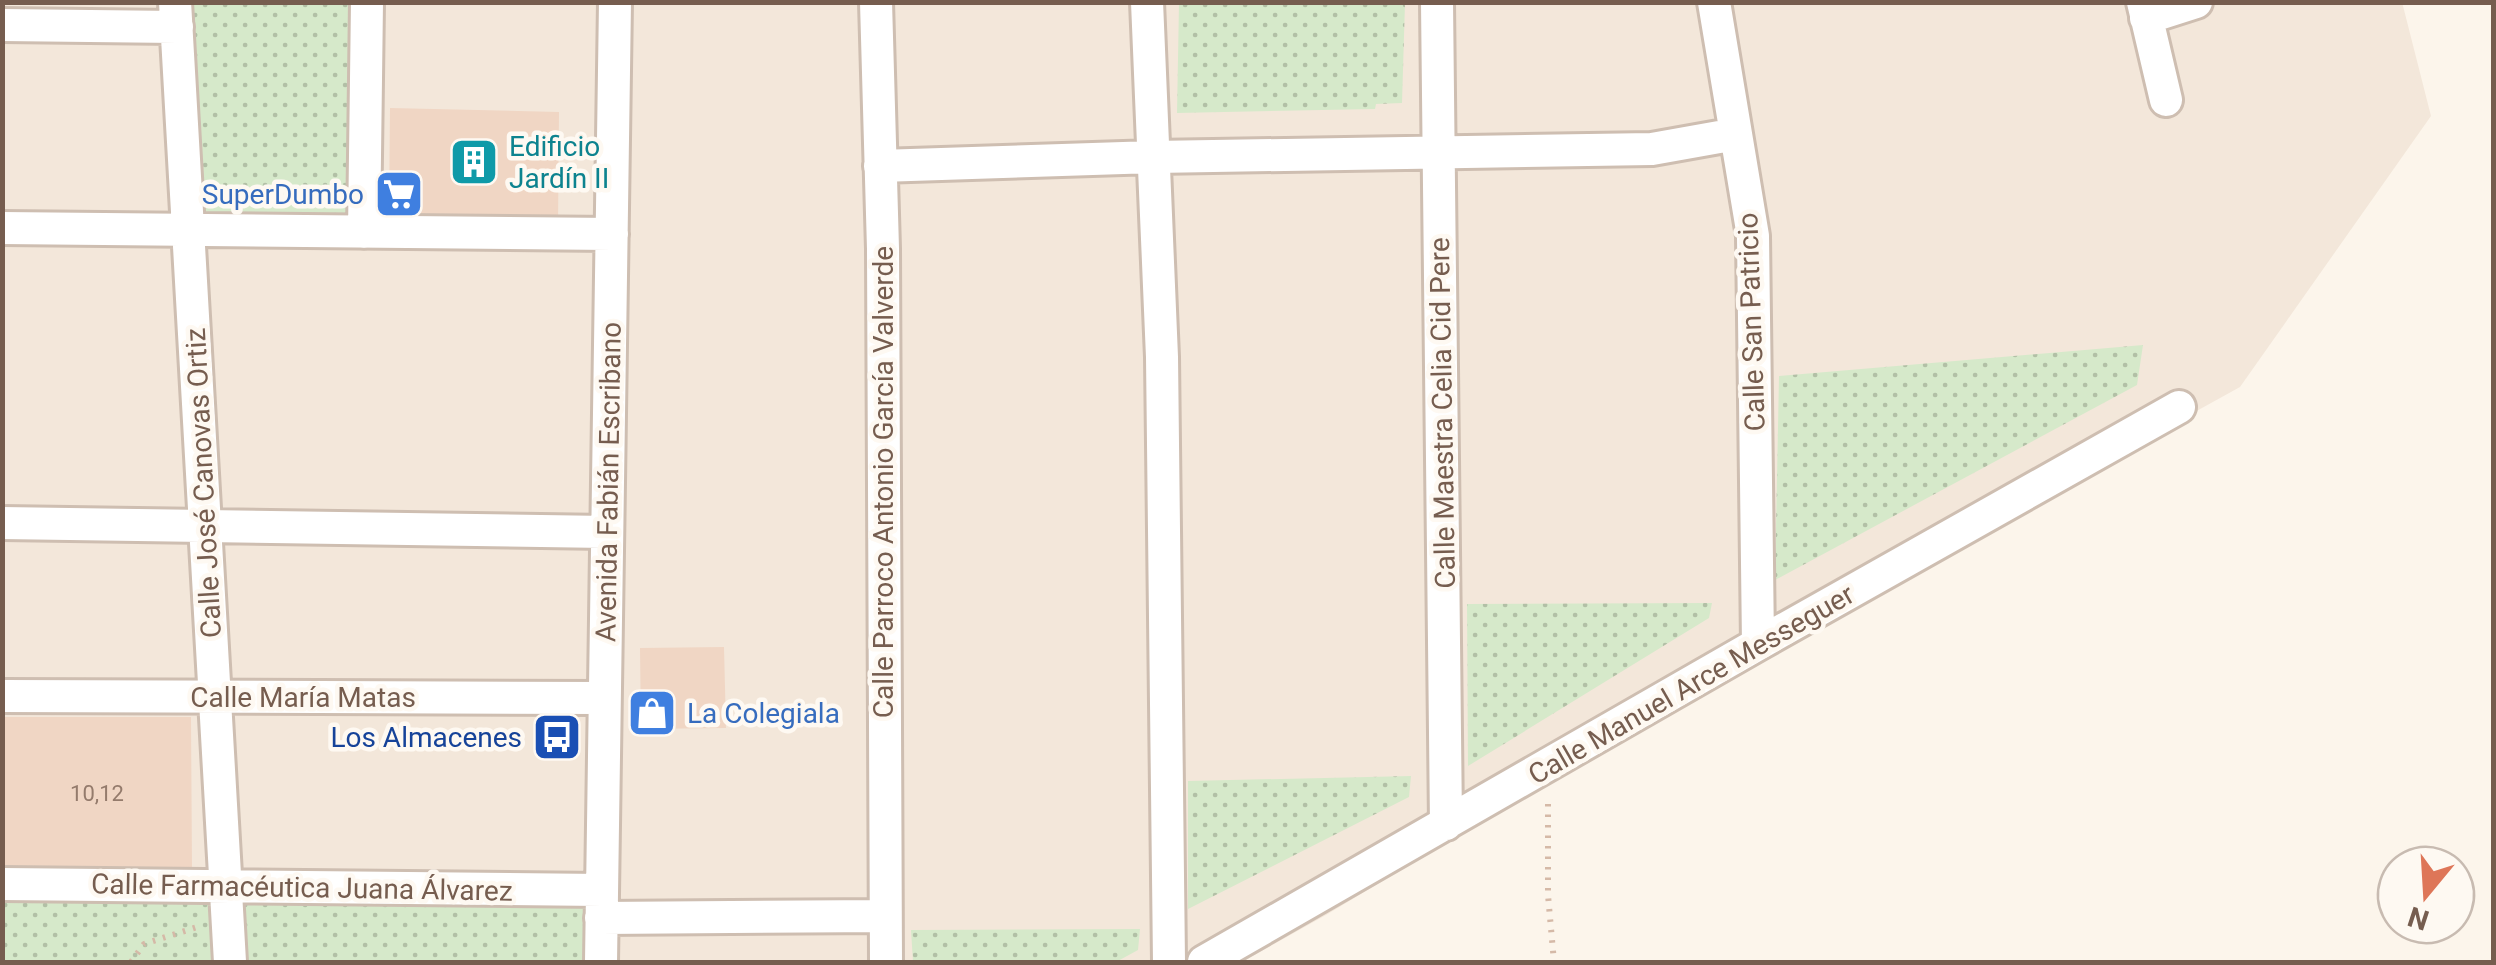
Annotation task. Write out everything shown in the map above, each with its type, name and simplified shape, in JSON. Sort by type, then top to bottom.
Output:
[{"type":"street","points":[[364,232],[367,2]]},
{"type":"street","name":"Avenida Fabián Escribano","points":[[600,962],[616,2]]},
{"type":"street","name":"Calle Parroco Antonio García Valverde","points":[[876,2],[886,962]]},
{"type":"street","points":[[1147,2],[1162,356],[1169,962]]},
{"type":"street","name":"Calle Maestra Celia Cid Pere","points":[[1437,2],[1446,824]]},
{"type":"street","name":"Calle San Patricio","points":[[1714,2],[1753,236],[1758,644]]},
{"type":"street","points":[[2166,100],[2144,10],[2196,2]]},
{"type":"street","points":[[2,25],[176,15]]},
{"type":"street","name":"Calle José Canovas Ortiz","points":[[176,15],[230,962]]},
{"type":"street","points":[[880,166],[1652,149],[1736,134]]},
{"type":"street","points":[[2,228],[612,234]]},
{"type":"street","name":"Calle Manuel Arce Messeguer","points":[[1204,962],[2180,407]]},
{"type":"street","points":[[2,522],[607,532]]},
{"type":"street","name":"Calle María Matas","points":[[2,696],[604,698]]},
{"type":"street","name":"Calle Farmacéutica Juana Álvarez","points":[[2,884],[227,902],[602,904],[885,916]]},
{"type":"path","points":[[1550,764],[1546,828],[1554,962]]},
{"type":"path","points":[[131,962],[144,944],[227,902]]},
{"type":"shaded area","points":[[2402,2],[2431,116],[2240,387],[1770,647],[1242,962],[3,962],[2,3]]},
{"type":"green space","points":[[176,3],[367,3],[364,232],[188,230]]},
{"type":"green space","points":[[1179,3],[1405,3],[1402,103],[1376,104],[1375,109],[1177,113]]},
{"type":"green space","points":[[2143,345],[2137,385],[1775,580],[1779,376]]},
{"type":"green space","points":[[1712,603],[1709,618],[1468,766],[1467,604]]},
{"type":"green space","points":[[1411,776],[1409,797],[1188,909],[1188,781]]},
{"type":"green space","points":[[3,885],[602,890],[601,962],[3,962]]},
{"type":"green space","points":[[1140,929],[1138,950],[1116,962],[913,962],[911,930]]},
{"type":"building","name":"Edificio Jardín II","points":[[390,108],[559,112],[558,225],[393,219],[389,211]]},
{"type":"building","points":[[724,647],[726,728],[641,729],[640,648]]},
{"type":"building","points":[[2,717],[191,717],[192,869],[2,869]]},
{"type":"place","name":"Edificio Jardín II","points":[[474,162]]},
{"type":"place","name":"SuperDumbo","points":[[399,194]]},
{"type":"place","name":"La Colegiala","points":[[652,713]]},
{"type":"place","name":"Los Almacenes","points":[[557,737]]}]
